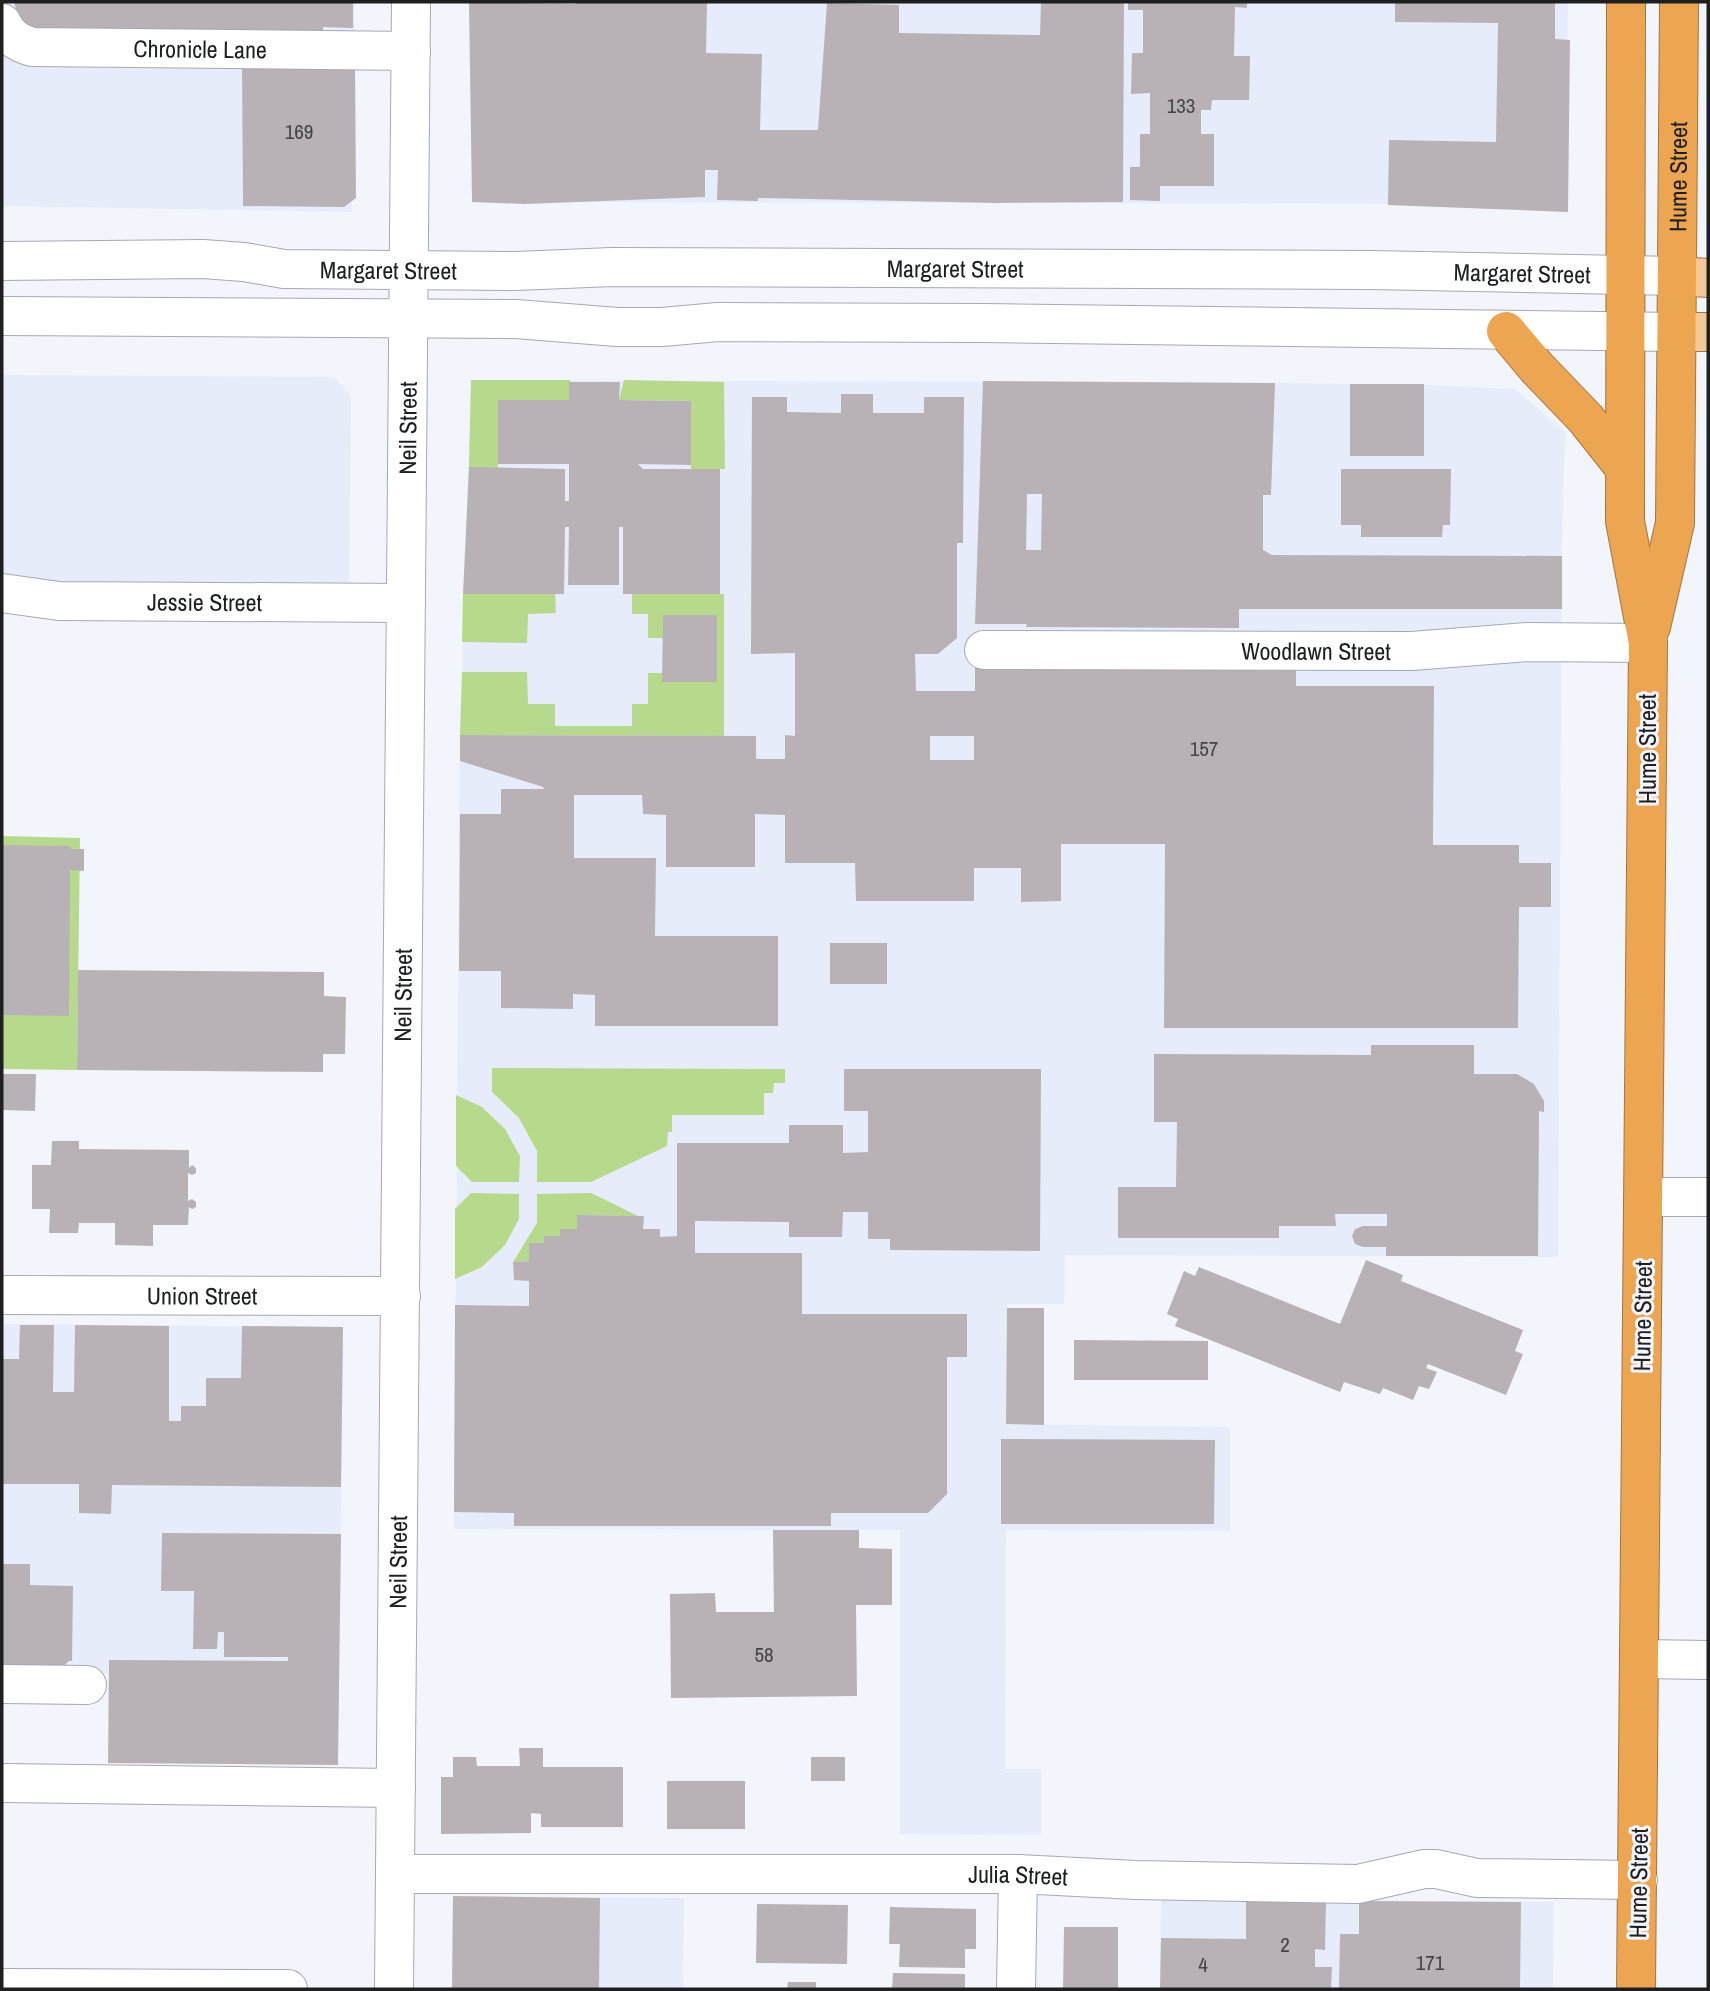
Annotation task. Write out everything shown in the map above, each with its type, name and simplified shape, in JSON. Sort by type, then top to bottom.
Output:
[{"type":"highway","name":"Hume Street","points":[[1626,2],[1625,521],[1648,643],[1636,1989]]},
{"type":"highway","name":"Hume Street","points":[[1648,643],[1675,523],[1693,332],[1693,277],[1679,126],[1679,2]]},
{"type":"highway","points":[[1679,126],[1708,158]]},
{"type":"highway","points":[[1506,331],[1544,376],[1586,419],[1624,467]]},
{"type":"street","name":"Neil Street","points":[[394,1989],[411,2]]},
{"type":"street","name":"Chronicle Lane","points":[[2,23],[13,38],[32,47],[411,51]]},
{"type":"street","name":"Margaret Street","points":[[2,261],[203,259],[284,269],[516,271],[612,267],[1370,270],[1693,277]]},
{"type":"street","points":[[203,259],[214,285],[212,300],[203,318]]},
{"type":"street","points":[[612,267],[604,290],[607,305],[617,327]]},
{"type":"street","points":[[1370,270],[1380,300],[1372,328]]},
{"type":"street","name":"Margaret Street","points":[[2,316],[409,317],[538,320],[617,327],[760,322],[1693,332]]},
{"type":"street","name":"Jessie Street","points":[[2,593],[59,601],[406,603]]},
{"type":"street","name":"Woodlawn Street","points":[[984,650],[1412,650],[1528,642],[1648,643]]},
{"type":"street","points":[[1644,1197],[1708,1197]]},
{"type":"street","name":"Union Street","points":[[2,1295],[401,1296]]},
{"type":"street","points":[[1640,1658],[1708,1660]]},
{"type":"street","points":[[2,1684],[87,1685]]},
{"type":"street","points":[[2,1783],[396,1788]]},
{"type":"street","name":"Julia Street","points":[[394,1874],[1017,1874],[1136,1880],[1358,1884],[1424,1869],[1436,1869],[1477,1878],[1638,1880]]},
{"type":"street","points":[[1016,1989],[1017,1874]]},
{"type":"street","points":[[2,1988],[288,1989]]},
{"type":"shaded area","points":[[2,2],[355,2],[352,212],[2,206]]},
{"type":"shaded area","points":[[473,2],[1568,2],[1565,204],[472,202]]},
{"type":"shaded area","points":[[2,375],[334,377],[351,396],[349,590],[60,589],[2,576]]},
{"type":"shaded area","points":[[471,380],[1275,383],[1515,389],[1565,432],[1562,538],[1558,1257],[1065,1255],[1064,1304],[1007,1304],[1006,1424],[1230,1427],[1230,1531],[1006,1530],[1005,1769],[1041,1769],[1041,1835],[900,1834],[900,1530],[454,1529],[460,735]]},
{"type":"shaded area","points":[[2,1324],[343,1327],[339,1662],[109,1660],[108,1673],[2,1672]]},
{"type":"shaded area","points":[[453,1896],[684,1898],[683,1989],[452,1989]]},
{"type":"shaded area","points":[[1161,1899],[1554,1902],[1553,1989],[1160,1989]]},
{"type":"green space","points":[[471,380],[570,380],[569,400],[498,400],[498,469],[469,467]]},
{"type":"green space","points":[[624,380],[724,382],[725,469],[691,469],[691,401],[619,400]]},
{"type":"green space","points":[[463,594],[555,594],[556,613],[528,614],[527,643],[462,642]]},
{"type":"green space","points":[[632,594],[724,594],[724,736],[460,735],[462,672],[527,672],[528,704],[555,704],[555,726],[632,726],[632,704],[648,704],[648,673],[663,673],[663,638],[648,638],[648,614],[632,614]]},
{"type":"green space","points":[[2,836],[80,838],[77,1070],[2,1069]]},
{"type":"green space","points":[[492,1068],[785,1069],[785,1083],[774,1083],[773,1093],[764,1093],[764,1115],[672,1115],[672,1132],[668,1132],[667,1146],[591,1182],[537,1182],[537,1151],[519,1118],[492,1092]]},
{"type":"green space","points":[[456,1095],[482,1107],[505,1129],[520,1156],[519,1182],[472,1182],[456,1166]]},
{"type":"green space","points":[[471,1193],[519,1194],[519,1219],[505,1245],[482,1267],[455,1279],[455,1209]]},
{"type":"green space","points":[[591,1193],[638,1216],[577,1215],[577,1229],[561,1229],[560,1236],[544,1236],[544,1243],[529,1243],[529,1261],[513,1262],[537,1223],[537,1194]]},
{"type":"building","points":[[14,2],[353,2],[353,28],[323,27],[323,44],[41,39],[18,17]]},
{"type":"building","points":[[469,2],[707,2],[706,53],[762,54],[760,130],[818,130],[827,3],[899,5],[899,33],[1040,35],[1041,2],[1124,2],[1123,202],[996,203],[758,198],[758,201],[717,200],[718,170],[705,170],[705,197],[525,204],[472,202]]},
{"type":"building","points":[[1128,2],[1247,2],[1247,8],[1235,7],[1234,56],[1250,56],[1249,100],[1212,100],[1211,110],[1201,110],[1201,134],[1214,134],[1214,186],[1160,186],[1160,201],[1130,200],[1130,167],[1140,167],[1140,134],[1150,134],[1150,93],[1131,94],[1132,53],[1143,53],[1143,10],[1128,10]]},
{"type":"building","points":[[1395,2],[1555,2],[1555,39],[1570,40],[1568,212],[1388,205],[1389,140],[1496,142],[1498,23],[1395,22]]},
{"type":"building","points":[[355,64],[356,198],[344,207],[243,206],[242,65]]},
{"type":"building","points":[[983,381],[1275,383],[1271,495],[1263,495],[1263,550],[1272,555],[1562,556],[1562,609],[1239,609],[1239,628],[1026,627],[1027,624],[975,624]],"holes":[[[1027,494],[1042,494],[1041,550],[1026,550]]]},
{"type":"building","points":[[569,382],[620,382],[619,400],[691,401],[691,465],[638,464],[643,469],[720,469],[720,594],[623,594],[623,527],[619,527],[619,585],[568,585],[569,527],[565,527],[564,594],[463,594],[469,467],[565,469],[565,501],[569,501],[569,464],[498,464],[498,400],[569,400]]},
{"type":"building","points":[[1350,384],[1424,384],[1424,456],[1350,456]]},
{"type":"building","points":[[841,394],[873,394],[873,413],[924,413],[924,397],[964,397],[963,543],[957,543],[957,638],[938,654],[915,654],[916,691],[975,691],[975,659],[1296,660],[1296,686],[1434,686],[1433,845],[1519,845],[1519,863],[1551,863],[1551,907],[1519,907],[1518,1028],[1164,1028],[1165,844],[1061,844],[1061,901],[1021,902],[1021,868],[974,868],[974,901],[856,901],[855,863],[785,863],[785,815],[755,814],[755,867],[666,867],[666,815],[643,814],[642,795],[574,795],[574,858],[656,858],[655,936],[778,936],[778,1026],[595,1026],[595,995],[573,994],[573,1009],[501,1008],[501,971],[459,971],[460,814],[501,814],[501,789],[544,789],[460,761],[460,735],[756,736],[756,759],[785,759],[785,735],[795,736],[795,653],[751,654],[752,397],[787,397],[787,412],[841,413]],"holes":[[[930,736],[974,736],[974,760],[930,760]]]},
{"type":"building","points":[[1341,469],[1451,469],[1450,525],[1443,525],[1442,537],[1361,537],[1361,525],[1341,525]]},
{"type":"building","points":[[663,615],[717,615],[717,682],[662,682]]},
{"type":"building","points":[[2,845],[70,846],[71,849],[84,849],[84,871],[70,870],[69,1016],[2,1015]]},
{"type":"building","points":[[830,943],[887,943],[887,984],[830,984]]},
{"type":"building","points":[[78,970],[324,972],[324,996],[346,997],[345,1054],[323,1054],[323,1072],[77,1070]]},
{"type":"building","points":[[1371,1045],[1474,1045],[1474,1074],[1517,1074],[1534,1084],[1544,1101],[1544,1112],[1539,1111],[1538,1256],[1386,1256],[1386,1247],[1363,1247],[1355,1244],[1352,1236],[1355,1229],[1363,1226],[1387,1226],[1387,1214],[1335,1214],[1336,1226],[1279,1226],[1279,1238],[1118,1238],[1118,1187],[1176,1187],[1177,1122],[1154,1122],[1154,1054],[1371,1055]]},
{"type":"building","points":[[844,1069],[1041,1069],[1040,1251],[890,1250],[890,1239],[868,1239],[868,1212],[843,1212],[842,1237],[789,1237],[789,1222],[695,1221],[695,1253],[802,1253],[802,1314],[967,1314],[967,1357],[947,1357],[947,1494],[928,1513],[831,1513],[831,1526],[514,1526],[514,1513],[454,1512],[455,1305],[529,1306],[529,1281],[514,1280],[513,1262],[529,1261],[529,1243],[544,1243],[544,1236],[560,1236],[560,1229],[577,1229],[577,1215],[644,1216],[643,1229],[660,1229],[660,1237],[677,1236],[677,1143],[789,1143],[789,1125],[843,1125],[843,1153],[868,1152],[868,1111],[844,1111]]},
{"type":"building","points":[[2,1074],[36,1074],[35,1111],[2,1110]]},
{"type":"building","points":[[52,1141],[79,1141],[79,1149],[189,1150],[189,1168],[192,1165],[196,1168],[196,1173],[188,1173],[188,1201],[192,1199],[196,1202],[196,1207],[189,1207],[188,1225],[153,1225],[153,1246],[115,1245],[115,1223],[79,1223],[78,1233],[49,1233],[50,1209],[32,1209],[32,1165],[51,1165]]},
{"type":"building","points":[[1366,1260],[1403,1275],[1401,1281],[1523,1330],[1515,1351],[1523,1354],[1506,1395],[1428,1364],[1426,1368],[1437,1372],[1429,1389],[1419,1386],[1413,1400],[1383,1388],[1380,1394],[1344,1382],[1340,1392],[1175,1326],[1178,1319],[1167,1314],[1184,1271],[1195,1276],[1199,1267],[1340,1324]]},
{"type":"building","points":[[1007,1308],[1044,1308],[1044,1425],[1006,1424]]},
{"type":"building","points":[[20,1325],[54,1325],[53,1392],[74,1392],[75,1325],[169,1326],[169,1421],[181,1421],[181,1406],[206,1406],[206,1378],[241,1378],[242,1326],[343,1327],[341,1487],[112,1485],[111,1514],[79,1513],[79,1484],[2,1484],[2,1359],[19,1359]]},
{"type":"building","points":[[1074,1340],[1208,1341],[1208,1380],[1074,1380]]},
{"type":"building","points":[[1001,1439],[1215,1440],[1214,1524],[1001,1524]]},
{"type":"building","points":[[773,1530],[859,1530],[859,1548],[892,1549],[892,1605],[856,1605],[857,1696],[671,1698],[670,1594],[715,1593],[716,1612],[774,1612]]},
{"type":"building","points":[[162,1533],[341,1534],[338,1765],[108,1763],[109,1660],[288,1661],[288,1657],[224,1657],[224,1632],[218,1632],[217,1649],[193,1649],[194,1591],[161,1591]]},
{"type":"building","points":[[2,1564],[30,1564],[30,1585],[73,1586],[72,1661],[57,1672],[2,1672]]},
{"type":"building","points":[[519,1748],[543,1748],[543,1767],[623,1767],[623,1827],[541,1827],[541,1814],[531,1813],[531,1833],[441,1834],[441,1777],[453,1777],[453,1757],[476,1757],[477,1766],[520,1766]]},
{"type":"building","points":[[811,1757],[845,1757],[845,1781],[811,1781]]},
{"type":"building","points":[[667,1781],[745,1781],[745,1829],[667,1829]]},
{"type":"building","points":[[453,1896],[600,1898],[599,1989],[452,1989]]},
{"type":"building","points":[[1246,1899],[1326,1900],[1325,1950],[1315,1949],[1315,1967],[1332,1967],[1331,1989],[1160,1989],[1161,1938],[1246,1939]]},
{"type":"building","points":[[1359,1901],[1521,1902],[1520,1989],[1339,1989],[1340,1934],[1359,1934]]},
{"type":"building","points":[[757,1904],[848,1905],[847,1964],[756,1963]]},
{"type":"building","points":[[890,1907],[976,1909],[976,1949],[965,1949],[965,1968],[899,1967],[900,1944],[889,1944]]},
{"type":"building","points":[[1064,1927],[1118,1927],[1118,1989],[1063,1989]]},
{"type":"building","points":[[893,1973],[965,1974],[965,1989],[892,1989]]},
{"type":"building","points":[[788,1982],[816,1982],[816,1989],[787,1989]]}]
